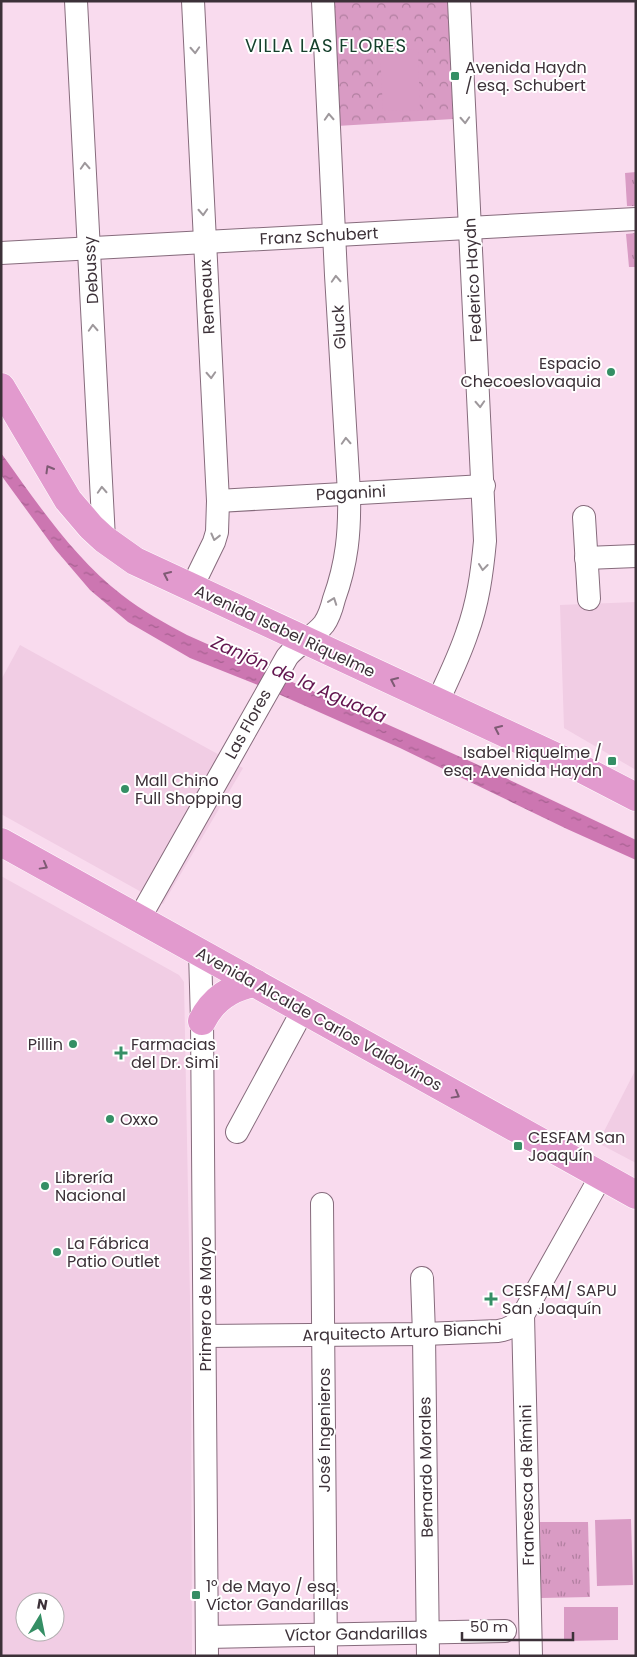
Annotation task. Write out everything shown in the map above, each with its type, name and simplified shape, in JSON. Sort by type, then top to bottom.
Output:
[{"type":"main road","name":"Avenida Isabel Riquelme","points":[[1,387],[68,500],[85,521],[104,539],[135,560],[580,768],[636,797]]},
{"type":"main road","name":"Avenida Alcalde Carlos Valdovinos","points":[[1,842],[636,1195]]},
{"type":"main road","points":[[202,1021],[211,1006],[226,993],[235,988],[255,983]]},
{"type":"street","name":"Debussy","points":[[76,1],[104,539]]},
{"type":"street","name":"Remeaux","points":[[192,588],[214,542],[217,532],[218,502],[193,1]]},
{"type":"street","name":"Gluck","points":[[306,640],[324,623],[341,579],[349,536],[349,493],[334,235],[324,1]]},
{"type":"street","name":"Federico Haydn","points":[[438,701],[467,634],[480,589],[485,541],[484,486],[459,1]]},
{"type":"street","name":"Franz Schubert","points":[[1,253],[636,219]]},
{"type":"street","name":"Paganini","points":[[218,502],[484,486]]},
{"type":"street","points":[[584,517],[589,599]]},
{"type":"street","points":[[586,558],[636,556]]},
{"type":"street","name":"Las Flores","points":[[139,919],[284,662],[292,650],[306,640]]},
{"type":"street","name":"Primero de Mayo","points":[[200,952],[207,1646]]},
{"type":"street","points":[[238,1132],[303,1010]]},
{"type":"street","name":"Arquitecto Arturo Bianchi","points":[[205,1336],[424,1334],[498,1331],[515,1325],[523,1315],[602,1176]]},
{"type":"street","name":"José Ingenieros","points":[[322,1204],[326,1645]]},
{"type":"street","name":"Bernardo Morales","points":[[422,1278],[428,1656]]},
{"type":"street","name":"Francesca de Rímini","points":[[523,1315],[531,1656]]},
{"type":"street","name":"Víctor Gandarillas","points":[[207,1646],[326,1645],[428,1633],[504,1631]]},
{"type":"shaded area","points":[[636,602],[636,770],[564,728],[560,605]]},
{"type":"shaded area","points":[[20,645],[243,768],[163,904],[1,814],[1,680]]},
{"type":"shaded area","points":[[1,876],[179,975],[184,982],[191,1351],[192,1656],[1,1656]]},
{"type":"shaded area","points":[[636,1069],[636,1163],[598,1143]]},
{"type":"green space","points":[[331,1],[448,1],[453,119],[337,126]]},
{"type":"green space","points":[[418,49],[420,110],[383,111],[380,50]]},
{"type":"green space","points":[[636,172],[636,206],[627,206],[625,173]]},
{"type":"green space","points":[[636,233],[636,267],[629,267],[626,234]]},
{"type":"green space","points":[[631,1519],[633,1585],[597,1586],[595,1520]]},
{"type":"green space","points":[[540,1522],[588,1522],[590,1597],[541,1598]]},
{"type":"green space","points":[[564,1607],[618,1607],[618,1640],[564,1641]]},
{"type":"water","points":[[1,453],[42,510],[87,564],[122,595],[146,612],[187,635],[474,763],[636,840],[636,860],[567,829],[400,748],[258,685],[190,658],[128,622],[90,590],[55,549],[1,475]]},
{"type":"place","name":"Avenida Haydn / esq. Schubert","points":[[455,76]]},
{"type":"place","name":"Espacio Checoeslovaquia","points":[[611,372]]},
{"type":"place","name":"Isabel Riquelme / esq. Avenida Haydn","points":[[612,761]]},
{"type":"place","name":"Mall Chino Full Shopping","points":[[125,789]]},
{"type":"place","name":"Pillin","points":[[73,1044]]},
{"type":"place","name":"Farmacias del Dr. Simi","points":[[121,1053]]},
{"type":"place","name":"Oxxo","points":[[110,1119]]},
{"type":"place","name":"CESFAM San Joaquín","points":[[518,1146]]},
{"type":"place","name":"Librería Nacional","points":[[45,1186]]},
{"type":"place","name":"La Fábrica Patio Outlet","points":[[57,1252]]},
{"type":"place","name":"CESFAM/ SAPU San Joaquín","points":[[491,1299]]},
{"type":"place","name":"1° de Mayo / esq. Víctor Gandarillas","points":[[196,1595]]},
{"type":"district","name":"VILLA LAS FLORES","points":[[326,45]]},
{"type":"water label","name":"Zanjón de la Aguada","points":[[299,679]]}]
